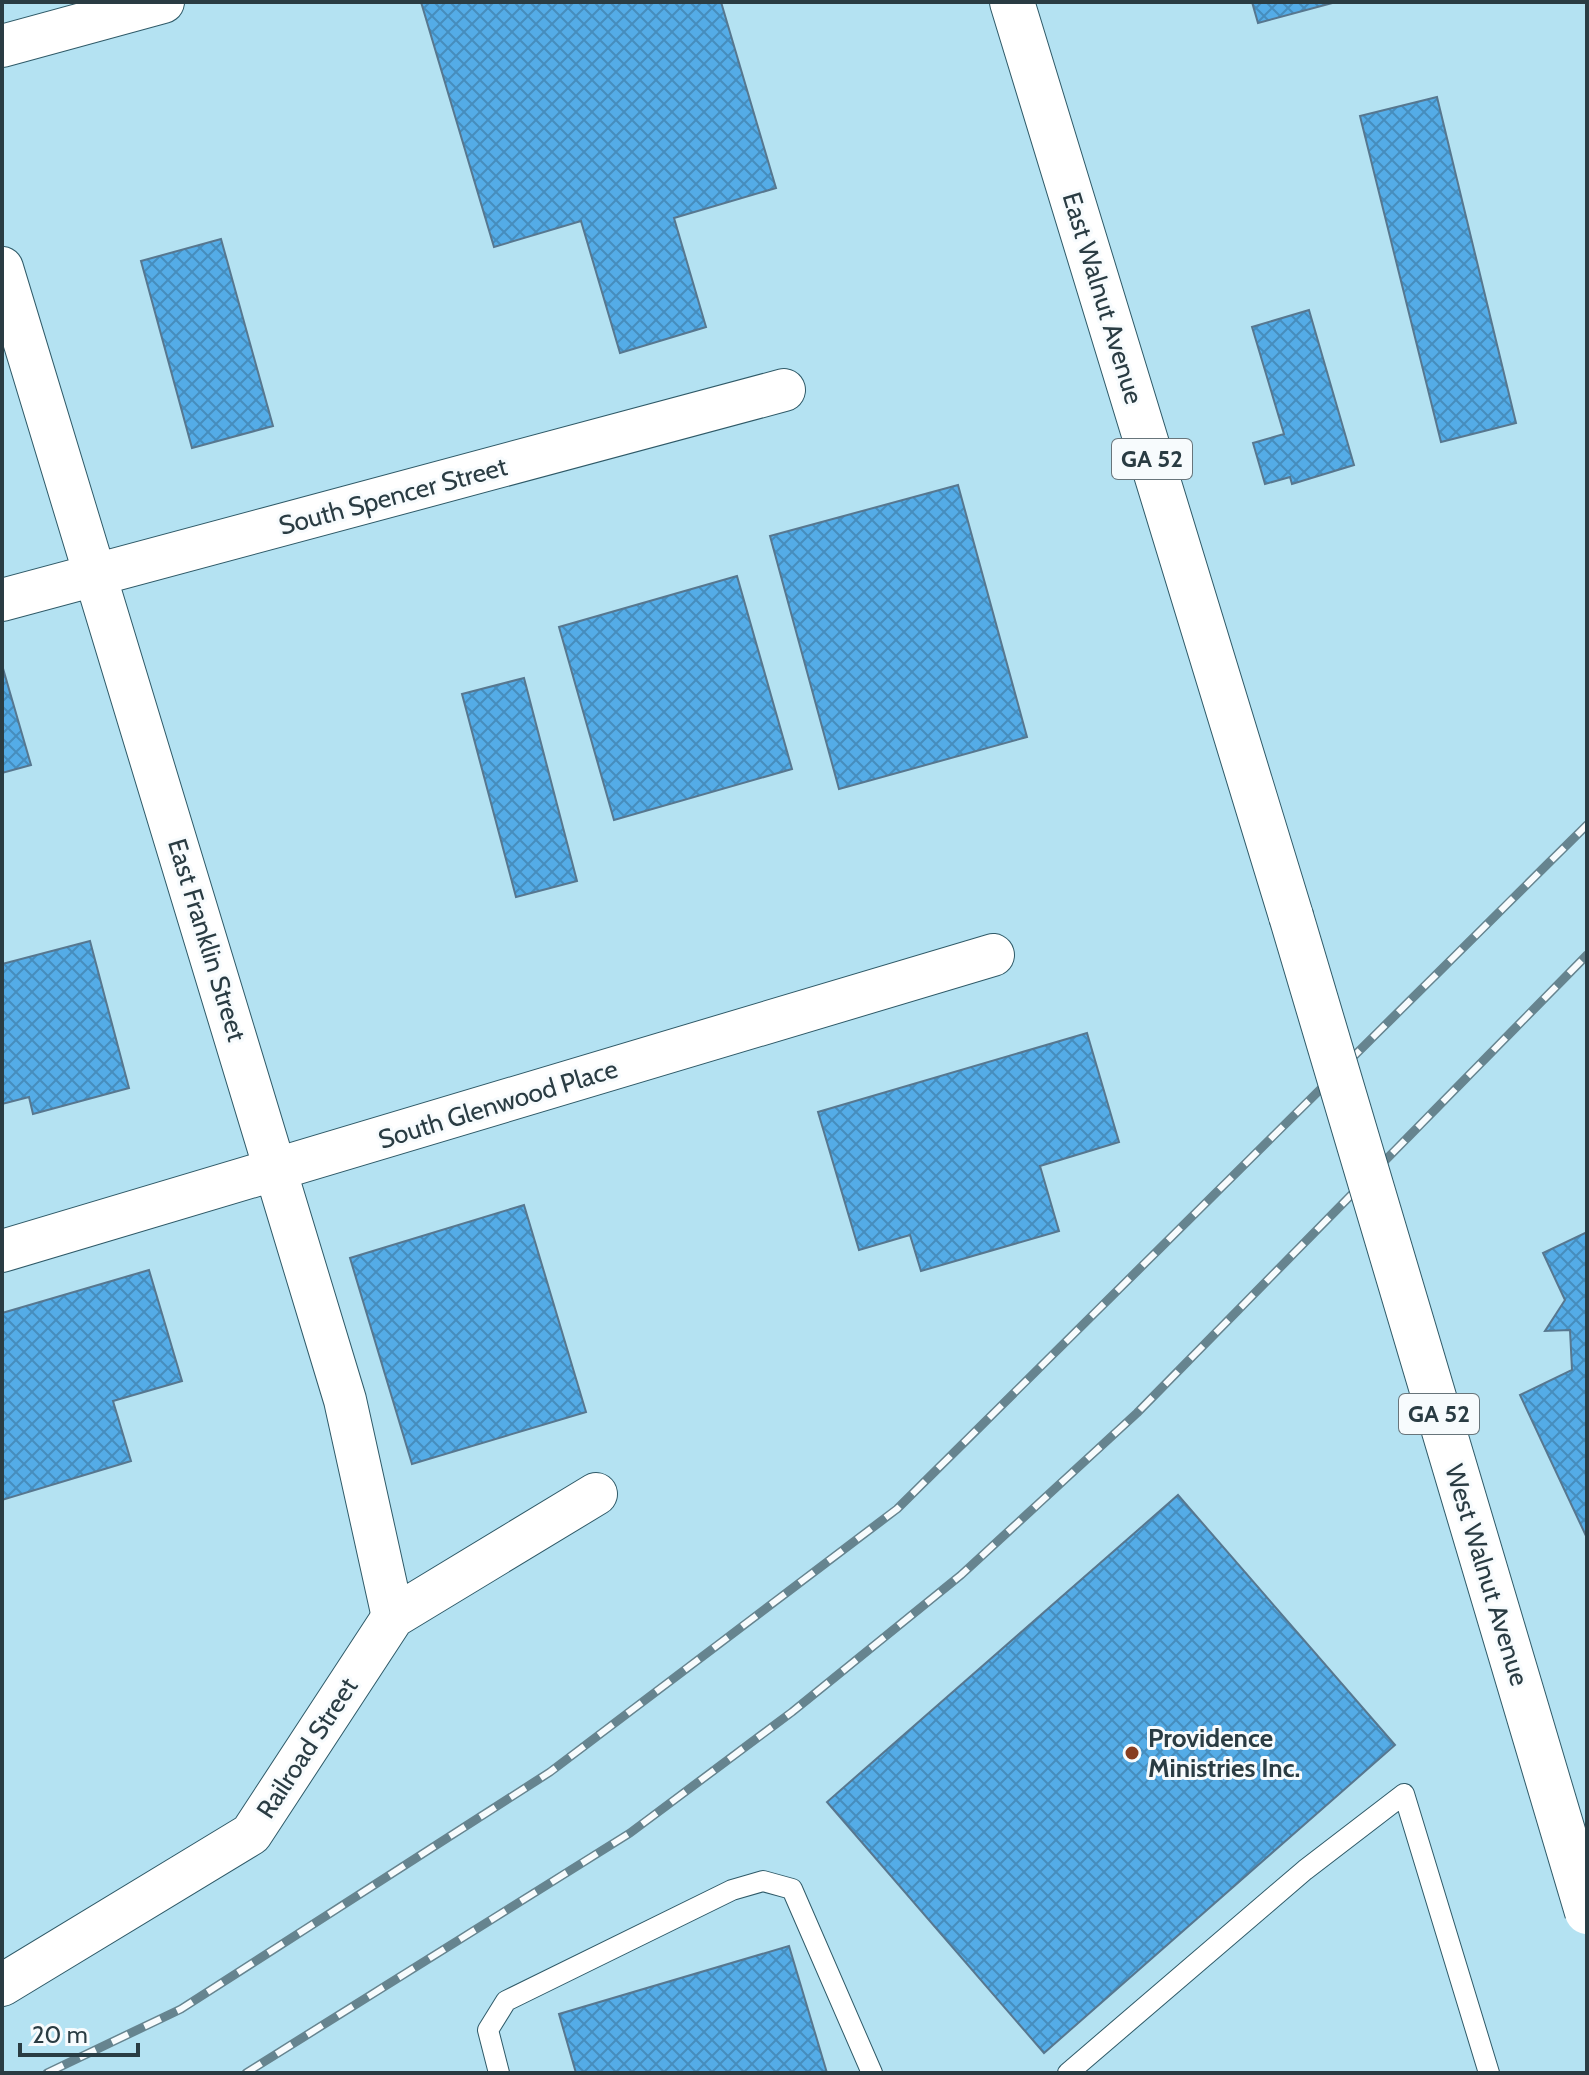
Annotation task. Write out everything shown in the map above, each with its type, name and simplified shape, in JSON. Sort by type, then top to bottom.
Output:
[{"type":"main road","name":"East Walnut Avenue","points":[[1012,2],[1291,916]]},
{"type":"main road","name":"West Walnut Avenue","points":[[1291,916],[1587,1912]]},
{"type":"street","points":[[2,46],[163,2]]},
{"type":"street","name":"East Franklin Street","points":[[2,268],[345,1400],[393,1617]]},
{"type":"street","name":"South Spencer Street","points":[[2,600],[784,390]]},
{"type":"street","name":"South Glenwood Place","points":[[2,1251],[993,955]]},
{"type":"street","name":"Railroad Street","points":[[2,1985],[251,1834],[393,1617],[596,1494]]},
{"type":"lane","points":[[1068,2073],[1305,1870],[1404,1794],[1489,2073]]},
{"type":"lane","points":[[499,2073],[488,2030],[506,2001],[732,1890],[763,1881],[792,1889],[872,2073]]},
{"type":"building","points":[[421,2],[721,2],[776,188],[674,218],[706,327],[620,353],[581,221],[494,247]]},
{"type":"building","points":[[1252,2],[1336,2],[1258,23]]},
{"type":"building","points":[[1437,97],[1516,423],[1441,442],[1360,116]]},
{"type":"building","points":[[221,239],[273,426],[192,448],[141,261]]},
{"type":"building","points":[[1309,310],[1354,465],[1292,484],[1290,477],[1265,484],[1253,443],[1284,434],[1252,327]]},
{"type":"building","points":[[958,485],[1027,737],[839,789],[770,536]]},
{"type":"building","points":[[737,576],[792,769],[614,820],[559,627]]},
{"type":"building","points":[[2,665],[31,765],[2,773]]},
{"type":"building","points":[[524,678],[577,881],[516,897],[462,694]]},
{"type":"building","points":[[90,941],[129,1088],[33,1114],[29,1097],[2,1104],[2,964]]},
{"type":"building","points":[[1087,1033],[1119,1142],[1040,1166],[1059,1231],[921,1271],[910,1235],[859,1250],[818,1112]]},
{"type":"building","points":[[524,1205],[586,1412],[412,1464],[350,1258]]},
{"type":"building","points":[[1587,1232],[1587,1538],[1520,1395],[1572,1370],[1570,1330],[1545,1331],[1565,1300],[1543,1253]]},
{"type":"building","points":[[149,1270],[182,1381],[113,1401],[131,1461],[2,1500],[2,1313]]},
{"type":"building","points":[[1178,1495],[1395,1745],[1044,2053],[827,1802]]},
{"type":"building","points":[[789,1946],[827,2073],[576,2073],[559,2014]]},
{"type":"railway","points":[[47,2073],[181,2009],[550,1772],[897,1509],[1587,825]]},
{"type":"railway","points":[[246,2073],[630,1833],[792,1712],[961,1575],[1137,1413],[1587,955]]},
{"type":"place","name":"Providence Ministries Inc.","points":[[1132,1753]]}]
